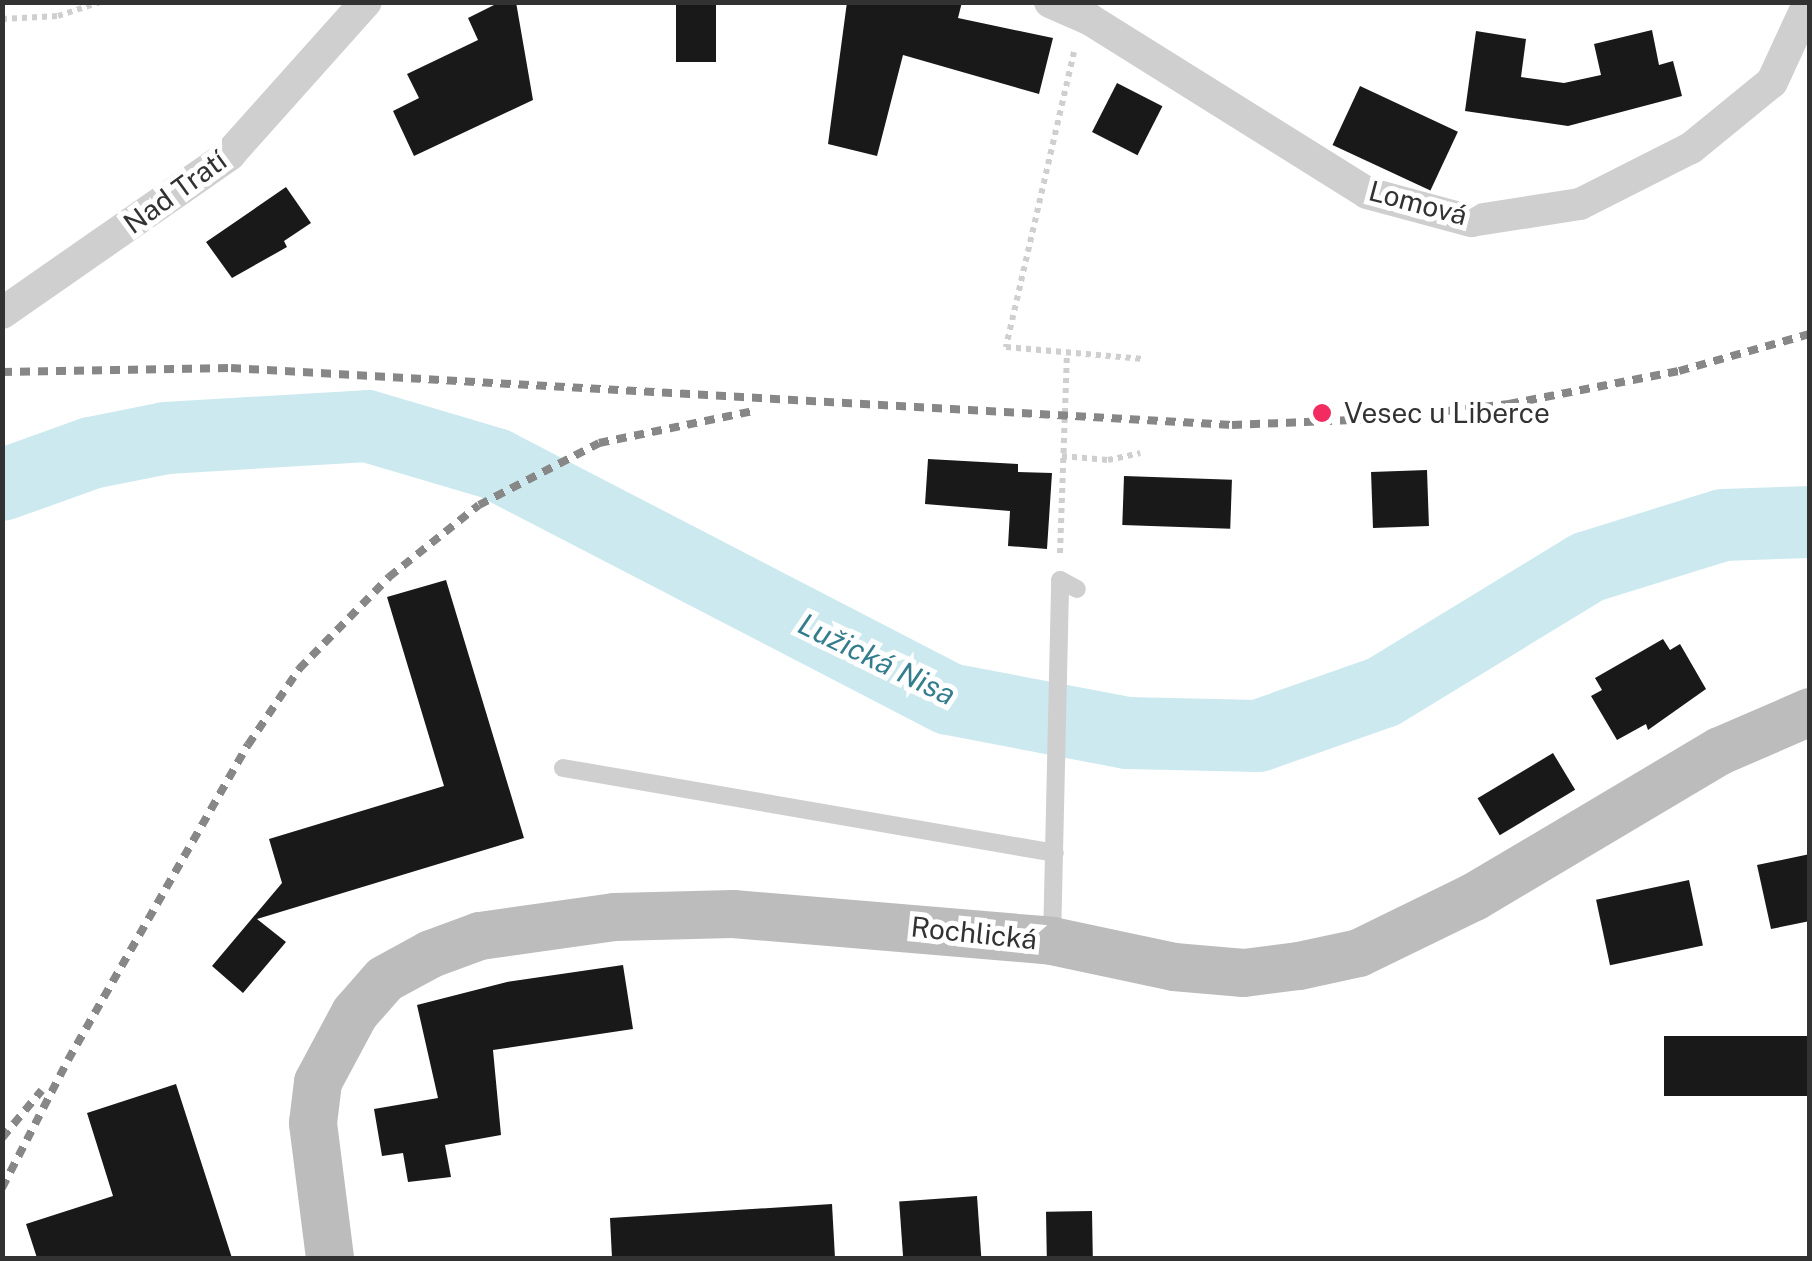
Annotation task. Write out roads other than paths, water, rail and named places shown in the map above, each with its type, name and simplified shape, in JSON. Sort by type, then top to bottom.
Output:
[{"type":"street","name":"Nad Tratí","points":[[2,313],[229,155],[366,2]]},
{"type":"street","name":"Lomová","points":[[1050,2],[1090,19],[1366,193],[1472,221],[1580,204],[1691,148],[1772,82],[1808,2]]},
{"type":"street","name":"Rochlická","points":[[330,1258],[313,1124],[318,1082],[355,1013],[385,980],[431,954],[500,933],[616,916],[694,915],[848,919],[1052,941],[1174,967],[1244,972],[1359,952],[1474,897],[1720,751],[1810,712]]},
{"type":"lane","points":[[1052,941],[1058,686],[1068,584]]},
{"type":"lane","points":[[563,768],[1054,852]]},
{"type":"waterway","name":"Lužická Nisa","points":[[2,485],[91,453],[166,438],[367,426],[495,464],[949,699],[1127,733],[1258,736],[1383,692],[1588,567],[1723,525],[1810,522]]},
{"type":"railway","points":[[2,372],[231,368],[1232,425],[1376,419],[1509,404],[1679,371],[1810,334]]},
{"type":"railway","points":[[2,1188],[68,1060],[248,745],[299,669],[389,577],[479,505],[599,443],[753,411]]},
{"type":"railway","points":[[2,1138],[42,1090]]},
{"type":"place","name":"Vesec u Liberce","points":[[1322,413]]}]
